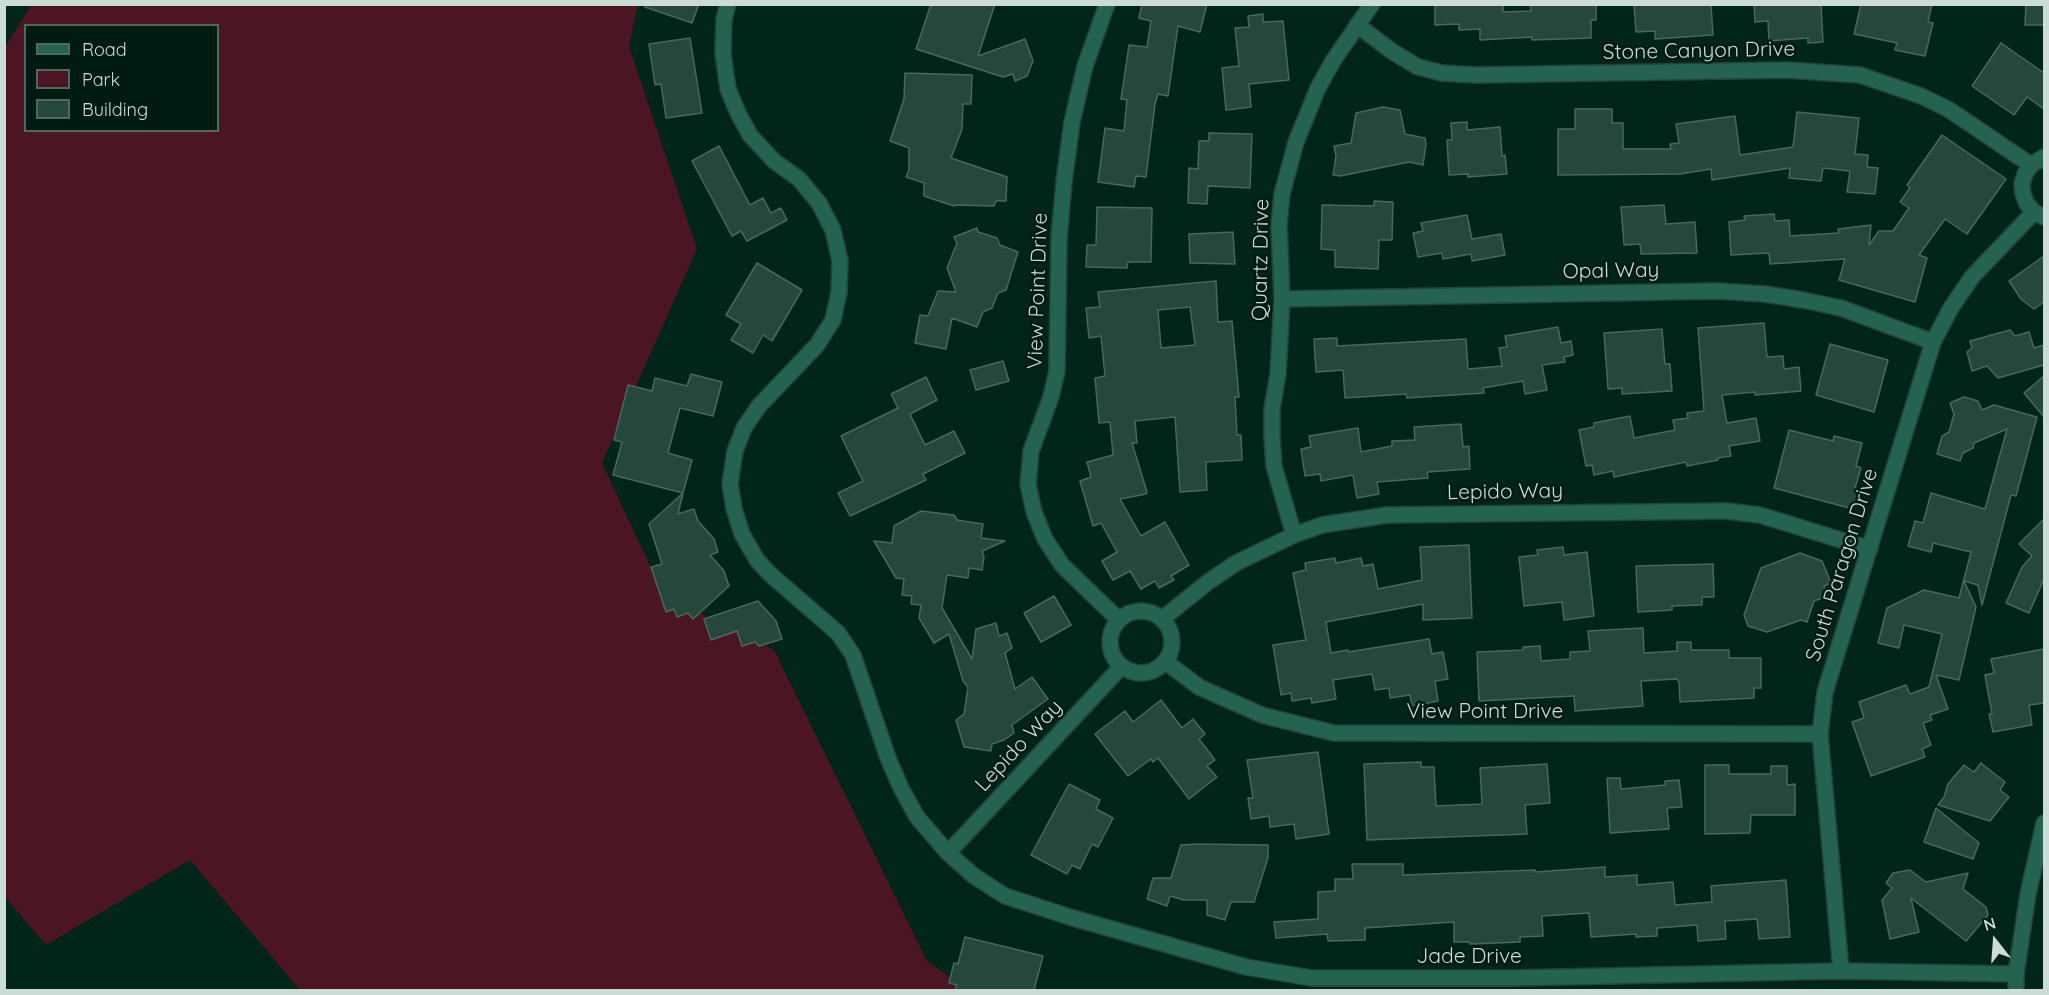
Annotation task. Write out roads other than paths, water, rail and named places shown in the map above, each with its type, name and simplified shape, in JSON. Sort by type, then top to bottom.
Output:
[{"type":"street","name":"Jade Drive","points":[[728,4],[724,19],[723,54],[728,89],[750,135],[774,161],[799,179],[819,203],[833,230],[840,261],[839,292],[833,320],[817,345],[759,406],[744,428],[735,451],[730,483],[734,510],[742,534],[757,560],[838,633],[853,655],[888,758],[901,788],[917,817],[948,853],[974,876],[1005,896],[1073,918],[1246,967],[1311,978],[1515,984],[1841,971],[2016,974]]},
{"type":"street","name":"View Point Drive","points":[[1107,4],[1085,66],[1072,122],[1059,238],[1057,371],[1052,397],[1031,451],[1028,484],[1034,512],[1045,539],[1062,566],[1119,620]]},
{"type":"street","name":"Quartz Drive","points":[[1294,535],[1274,466],[1272,437],[1272,409],[1278,374],[1282,299],[1279,225],[1282,194],[1296,142],[1318,88],[1333,61],[1372,4]]},
{"type":"street","name":"Stone Canyon Drive","points":[[1357,25],[1393,52],[1418,67],[1442,74],[1787,70],[1860,75],[1912,93],[1948,109],[2031,165]]},
{"type":"street","points":[[2039,214],[2027,204],[2022,184],[2031,165],[2044,157]]},
{"type":"street","name":"South Paragon Drive","points":[[1841,971],[1820,734],[1825,692],[1933,342],[1951,308],[1972,277],[2039,214]]},
{"type":"street","name":"Opal Way","points":[[1282,299],[1670,291],[1765,294],[1841,308],[1933,342]]},
{"type":"street","name":"Lepido Way","points":[[1162,619],[1236,563],[1294,535],[1322,525],[1387,515],[1704,510],[1760,515],[1870,549]]},
{"type":"street","points":[[1142,611],[1153,613],[1162,619],[1173,641],[1166,662],[1155,671],[1145,674],[1134,673],[1121,667],[1110,651],[1109,640],[1112,629],[1119,620],[1131,612],[1142,611]]},
{"type":"street","name":"View Point Drive","points":[[1166,662],[1199,687],[1262,715],[1334,733],[1820,734]]},
{"type":"street","name":"Lepido Way","points":[[948,853],[1121,667]]},
{"type":"street","points":[[2016,990],[2016,974],[2028,894],[2044,823]]}]
